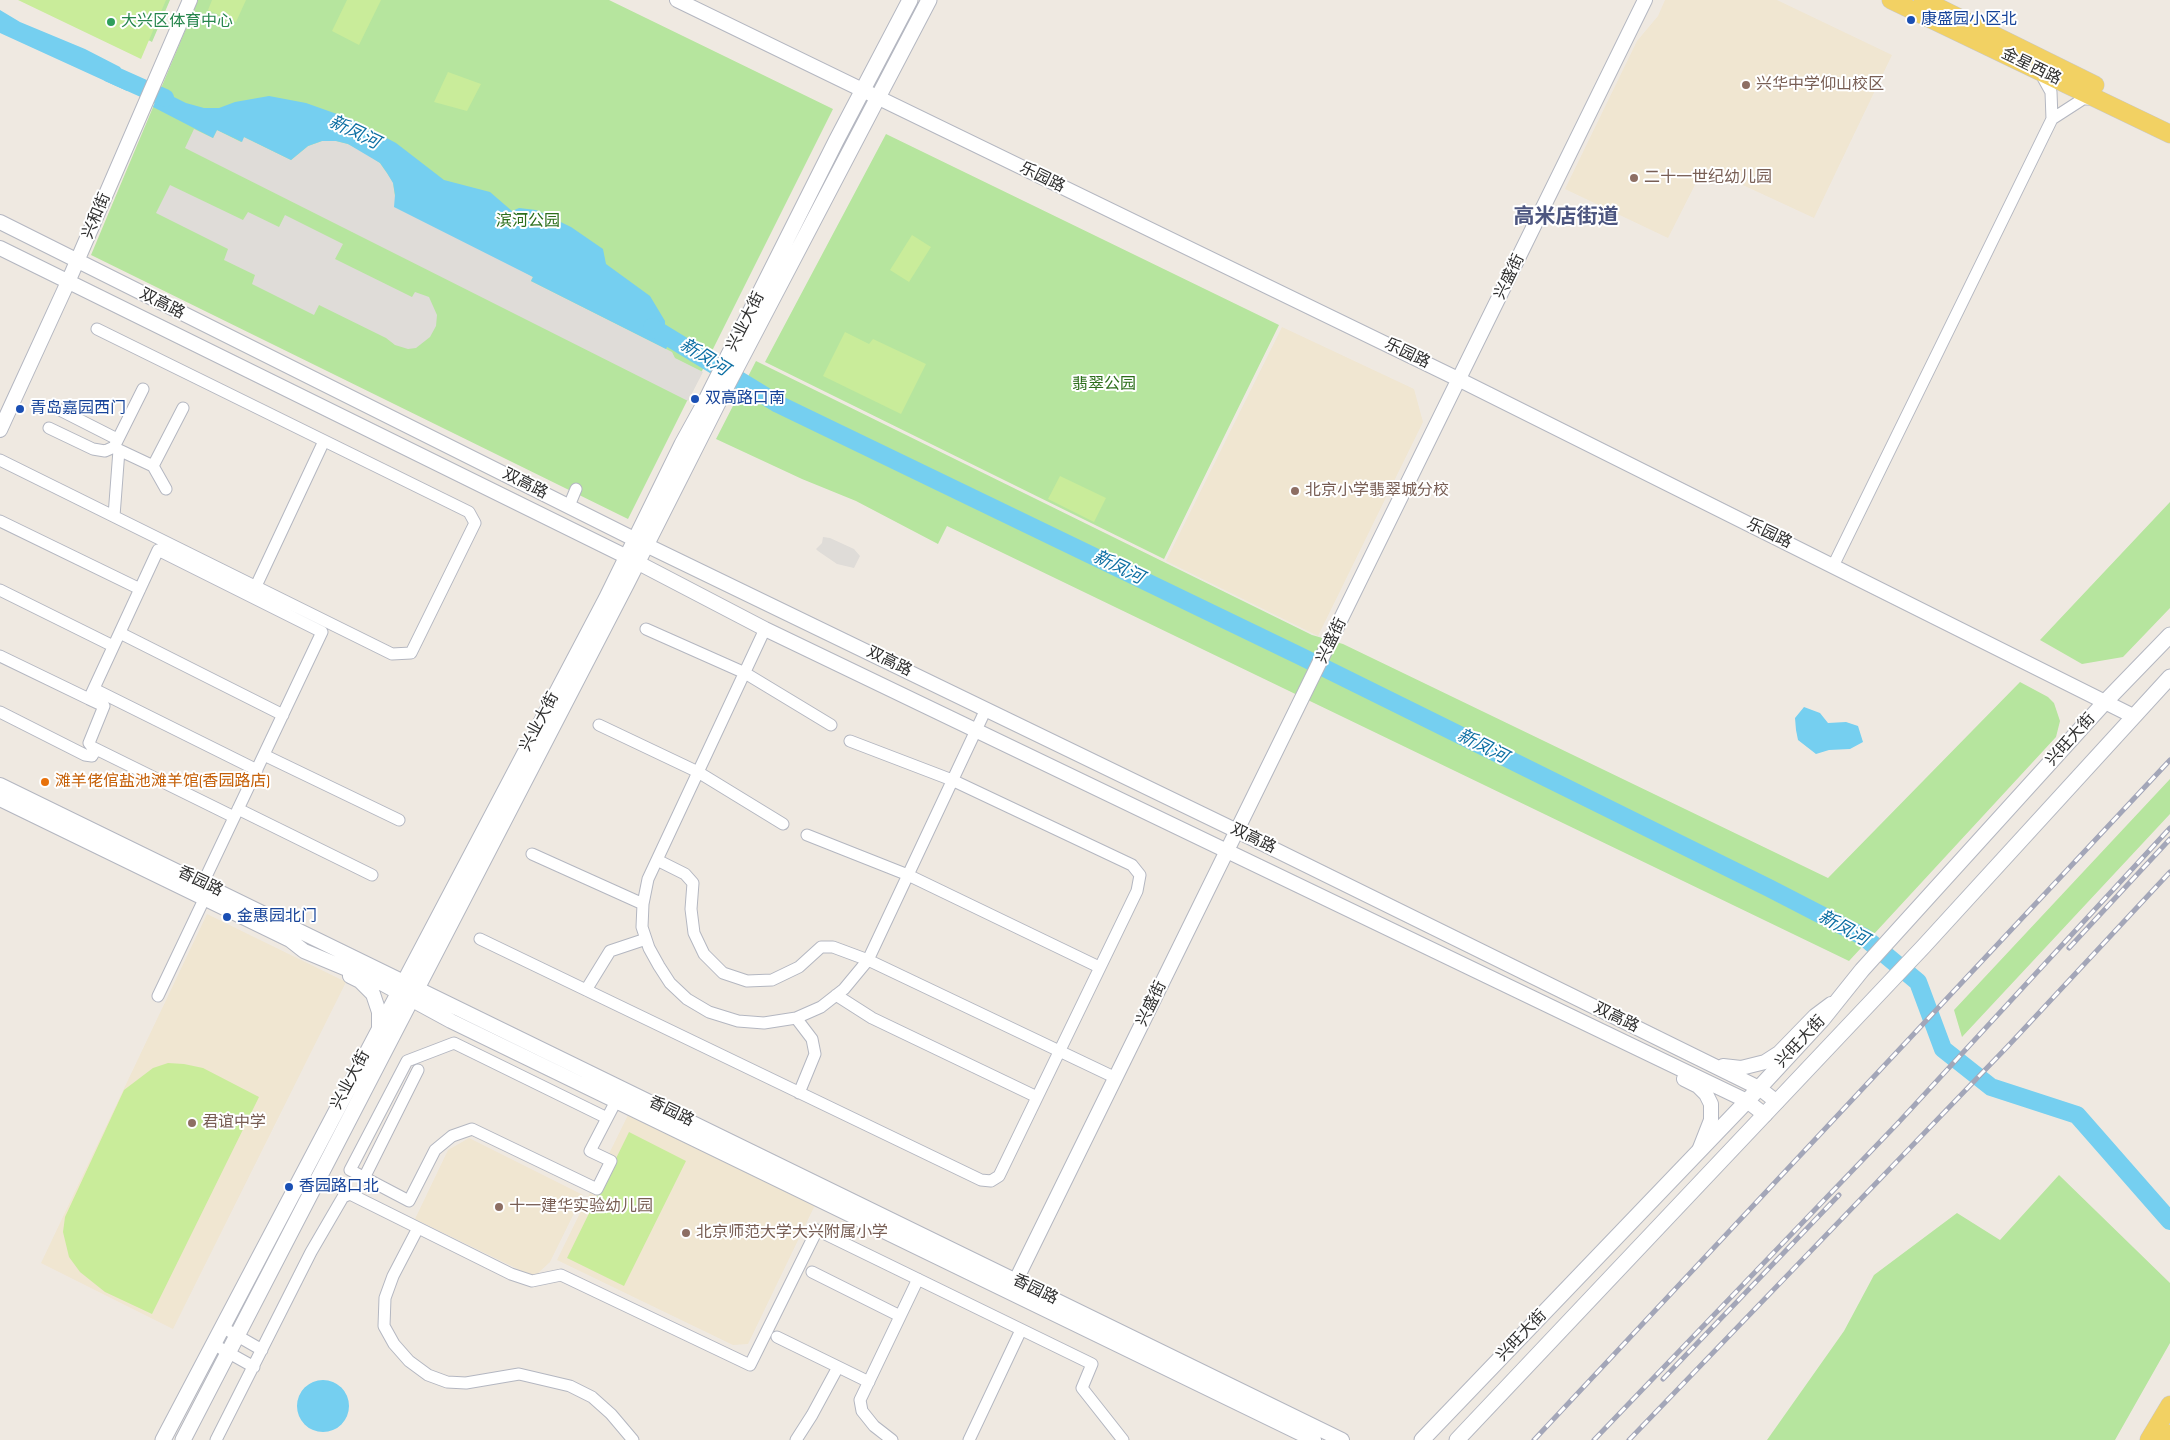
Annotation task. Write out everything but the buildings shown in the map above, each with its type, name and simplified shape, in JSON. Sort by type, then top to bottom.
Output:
[{"type":"main road","name":"兴业大街","points":[[733,361],[863,90],[910,0]]},
{"type":"main road","name":"兴业大街","points":[[183,1440],[415,994],[641,542],[682,444],[714,397],[878,98],[928,0]]},
{"type":"main road","name":"金星西路","points":[[1891,0],[2170,134]]},
{"type":"main road","name":"金星西路","points":[[1923,0],[2170,121]]},
{"type":"main road","name":"兴业大街","points":[[162,1440],[400,986],[632,560]]},
{"type":"main road","name":"兴旺大街","points":[[1422,1440],[1747,1101],[1866,966],[2105,702],[2170,635]]},
{"type":"main road","name":"兴旺大街","points":[[1457,1440],[1924,946],[2170,677]]},
{"type":"main road","points":[[1781,1064],[1780,1071],[1782,1077],[1798,1080]]},
{"type":"main road","points":[[1708,1141],[1724,1142],[1727,1147],[1727,1155]]},
{"type":"main road","points":[[2149,1440],[2170,1405]]},
{"type":"main road","points":[[2149,1440],[2161,1431],[2166,1433],[2170,1439]]},
{"type":"street","name":"兴和街","points":[[0,430],[68,282],[190,0]]},
{"type":"street","name":"乐园路","points":[[677,0],[1460,380],[2133,716]]},
{"type":"street","name":"兴盛街","points":[[1016,1280],[1308,691],[1645,0]]},
{"type":"street","points":[[1833,566],[2052,119],[2051,92],[2046,80],[2038,71]]},
{"type":"street","points":[[2052,119],[2083,99],[2097,99]]},
{"type":"street","name":"双高路","points":[[0,222],[641,542],[1237,831],[1711,1064],[1759,1088],[1777,1102]]},
{"type":"street","name":"双高路","points":[[0,248],[632,560],[765,629],[1638,1048],[1747,1101],[1765,1115]]},
{"type":"street","points":[[0,460],[392,654],[411,653],[475,523],[469,512],[97,329]]},
{"type":"street","points":[[114,516],[117,445],[143,388]]},
{"type":"street","points":[[54,407],[153,466],[166,489]]},
{"type":"street","points":[[153,466],[183,408]]},
{"type":"street","points":[[49,428],[93,449],[105,451],[117,445]]},
{"type":"street","points":[[256,586],[324,441]]},
{"type":"street","points":[[569,506],[576,489]]},
{"type":"street","points":[[0,520],[140,589]]},
{"type":"street","points":[[92,694],[158,550],[322,632],[236,813],[206,889],[158,996]]},
{"type":"street","points":[[0,590],[113,646]]},
{"type":"street","points":[[646,629],[745,673],[831,725]]},
{"type":"street","points":[[765,629],[648,879],[642,904],[642,927],[646,939],[670,983],[687,999],[709,1012],[738,1021],[764,1023],[796,1018],[822,1007],[836,995],[868,960],[986,709]]},
{"type":"street","points":[[120,633],[283,714]]},
{"type":"street","points":[[0,656],[92,694],[257,770]]},
{"type":"street","points":[[92,694],[104,706],[89,743],[96,749],[372,875]]},
{"type":"street","points":[[0,712],[85,755],[92,756],[96,749]]},
{"type":"street","points":[[599,725],[698,772],[783,824]]},
{"type":"street","points":[[480,939],[981,1180],[991,1181],[999,1176],[1137,891],[1140,875],[1132,865],[952,780],[850,740]]},
{"type":"street","points":[[264,755],[399,820]]},
{"type":"street","name":"香园路","points":[[0,785],[400,986],[616,1101],[1314,1440]]},
{"type":"street","name":"香园路","points":[[0,799],[206,889],[290,940],[304,951],[336,966],[343,966],[400,986]]},
{"type":"street","points":[[807,835],[908,875],[1100,968]]},
{"type":"street","points":[[532,854],[642,904]]},
{"type":"street","points":[[657,860],[685,874],[692,883],[691,909],[694,933],[704,954],[723,973],[747,981],[772,980],[799,967],[821,947],[833,947],[868,960],[1116,1078]]},
{"type":"street","points":[[586,990],[610,951],[646,939]]},
{"type":"street","points":[[336,966],[341,972],[360,981],[373,994],[379,1012],[379,1026]]},
{"type":"street","name":"香园路","points":[[415,994],[1016,1280],[1342,1440]]},
{"type":"street","points":[[836,995],[872,1018],[1037,1097]]},
{"type":"street","points":[[1711,1064],[1741,1068],[1764,1062],[1779,1052],[1815,1016],[1841,996]]},
{"type":"street","points":[[796,1018],[812,1039],[815,1054],[799,1093]]},
{"type":"street","points":[[607,1118],[454,1043],[407,1061],[350,1170],[408,1201],[435,1150],[452,1136],[472,1129],[597,1189],[611,1161],[590,1151],[616,1101]]},
{"type":"street","points":[[1638,1048],[1676,1074],[1698,1086],[1706,1094],[1711,1104],[1711,1120],[1698,1152]]},
{"type":"street","points":[[364,1178],[418,1070]]},
{"type":"street","points":[[221,1438],[311,1252],[343,1197],[350,1194],[511,1274],[532,1281],[561,1275],[750,1365],[817,1230],[1092,1364],[1082,1388],[1123,1440]]},
{"type":"street","points":[[418,1228],[393,1276],[385,1298],[384,1326],[394,1344],[409,1361],[428,1375],[447,1382],[466,1383],[518,1374],[570,1386],[592,1398],[612,1414],[633,1440]]},
{"type":"street","points":[[812,1272],[900,1316]]},
{"type":"street","points":[[892,1440],[874,1426],[862,1411],[860,1400],[918,1279]]},
{"type":"street","points":[[222,1327],[262,1350]]},
{"type":"street","points":[[968,1440],[1021,1330]]},
{"type":"street","points":[[777,1337],[869,1382]]},
{"type":"street","points":[[213,1344],[254,1367]]},
{"type":"street","points":[[796,1440],[838,1367]]},
{"type":"shaded area","name":"兴华中学仰山校区","points":[[1665,0],[1777,0],[1892,55],[1814,218],[1704,167],[1668,238],[1565,189],[1637,41],[1658,16]]},
{"type":"shaded area","points":[[194,129],[213,138],[217,130],[241,142],[244,137],[291,160],[308,146],[322,141],[336,141],[348,144],[380,163],[393,182],[395,196],[533,277],[531,281],[672,352],[675,358],[703,372],[688,401],[185,148]]},
{"type":"shaded area","points":[[170,185],[243,220],[248,212],[279,227],[285,215],[343,244],[335,259],[412,297],[415,292],[429,297],[437,315],[436,326],[430,337],[416,348],[408,349],[395,345],[386,338],[319,305],[314,315],[252,284],[255,275],[224,260],[228,249],[156,213]]},
{"type":"shaded area","name":"北京小学翡翠城分校","points":[[1282,327],[1414,389],[1423,422],[1318,636],[1166,561]]},
{"type":"shaded area","points":[[823,537],[830,538],[854,549],[860,556],[854,568],[837,564],[816,549],[822,543]]},
{"type":"shaded area","name":"君谊中学","points":[[207,914],[346,982],[173,1329],[41,1263]]},
{"type":"shaded area","name":"北京师范大学大兴附属小学","points":[[628,1115],[815,1205],[748,1344],[733,1345],[557,1260]]},
{"type":"shaded area","name":"十一建华实验幼儿园","points":[[469,1138],[583,1195],[550,1262],[534,1277],[415,1219],[448,1150]]},
{"type":"green space","name":"大兴区体育中心","points":[[18,0],[166,0],[141,59]]},
{"type":"green space","points":[[148,0],[170,0],[152,42],[141,36]]},
{"type":"green space","name":"滨河公园","points":[[198,0],[609,0],[833,109],[628,519],[91,255]]},
{"type":"green space","points":[[212,0],[246,0],[236,22],[208,10]]},
{"type":"green space","points":[[347,0],[381,0],[359,45],[332,31]]},
{"type":"green space","points":[[448,72],[481,84],[467,111],[434,102]]},
{"type":"green space","name":"翡翠公园","points":[[886,134],[1279,325],[1164,559],[765,362]]},
{"type":"green space","points":[[912,235],[931,247],[909,282],[890,270]]},
{"type":"green space","points":[[845,332],[869,344],[873,339],[926,364],[901,414],[823,376]]},
{"type":"green space","points":[[756,361],[1312,635],[1343,644],[1828,878],[2020,682],[2048,697],[2054,703],[2060,721],[2056,737],[1849,961],[947,526],[938,544],[856,501],[802,479],[716,439]]},
{"type":"green space","points":[[1060,476],[1106,498],[1094,522],[1048,499]]},
{"type":"green space","points":[[2170,502],[2170,608],[2123,657],[2082,664],[2040,640]]},
{"type":"green space","points":[[2170,779],[2170,814],[1962,1037],[1954,1010]]},
{"type":"green space","points":[[168,1063],[203,1068],[259,1097],[152,1314],[105,1292],[80,1272],[69,1257],[63,1232],[65,1217],[124,1090],[153,1068]]},
{"type":"green space","points":[[629,1132],[686,1161],[624,1286],[567,1258]]},
{"type":"green space","points":[[2059,1175],[2170,1283],[2170,1343],[2115,1440],[1767,1440],[1844,1331],[1874,1275],[1957,1213],[2000,1240]]},
{"type":"water","points":[[0,10],[20,22],[85,49],[120,67],[130,85],[127,91],[0,33]]},
{"type":"water","points":[[160,90],[186,103],[204,108],[219,108],[235,102],[269,96],[306,103],[351,119],[396,143],[444,180],[490,192],[512,211],[519,208],[536,210],[571,227],[603,249],[606,264],[650,296],[665,321],[665,332],[673,336],[666,349],[531,281],[533,277],[394,207],[393,183],[380,163],[348,144],[336,141],[322,141],[308,146],[291,160],[244,137],[242,142],[217,130],[213,138],[153,107]]},
{"type":"water","points":[[1804,707],[1820,713],[1828,723],[1846,722],[1858,726],[1863,742],[1850,749],[1829,750],[1816,754],[1798,740],[1795,718]]},
{"type":"water","points":[[318,1380],[328,1380],[342,1387],[349,1401],[349,1411],[342,1425],[328,1432],[318,1432],[308,1428],[301,1421],[297,1411],[297,1401],[301,1391],[308,1384]]},
{"type":"waterway","name":"新凤河","points":[[109,73],[165,98]]},
{"type":"waterway","name":"新凤河","points":[[652,327],[778,404],[1300,656],[1864,937],[1918,982],[1943,1049],[1991,1087],[2077,1115],[2170,1221]]},
{"type":"railway","points":[[1534,1440],[2170,760]]},
{"type":"railway","points":[[1594,1440],[1898,1123],[2170,828]]},
{"type":"railway","points":[[2069,948],[2170,839]]},
{"type":"railway","points":[[1629,1440],[2009,1045],[2170,872]]},
{"type":"railway","points":[[1663,1379],[1839,1195]]},
{"type":"place","name":"康盛园小区北","points":[[1911,20]]},
{"type":"place","name":"大兴区体育中心","points":[[111,22]]},
{"type":"place","name":"兴华中学仰山校区","points":[[1746,85]]},
{"type":"place","name":"二十一世纪幼儿园","points":[[1634,178]]},
{"type":"place","name":"双高路口南","points":[[695,399]]},
{"type":"place","name":"青岛嘉园西门","points":[[20,409]]},
{"type":"place","name":"北京小学翡翠城分校","points":[[1295,491]]},
{"type":"place","name":"滩羊佬倌盐池滩羊馆(香园路店)","points":[[45,782]]},
{"type":"place","name":"金惠园北门","points":[[227,917]]},
{"type":"place","name":"君谊中学","points":[[192,1123]]},
{"type":"place","name":"香园路口北","points":[[289,1187]]},
{"type":"place","name":"十一建华实验幼儿园","points":[[499,1207]]},
{"type":"place","name":"北京师范大学大兴附属小学","points":[[686,1233]]},
{"type":"district","name":"高米店街道","points":[[1566,218]]}]
